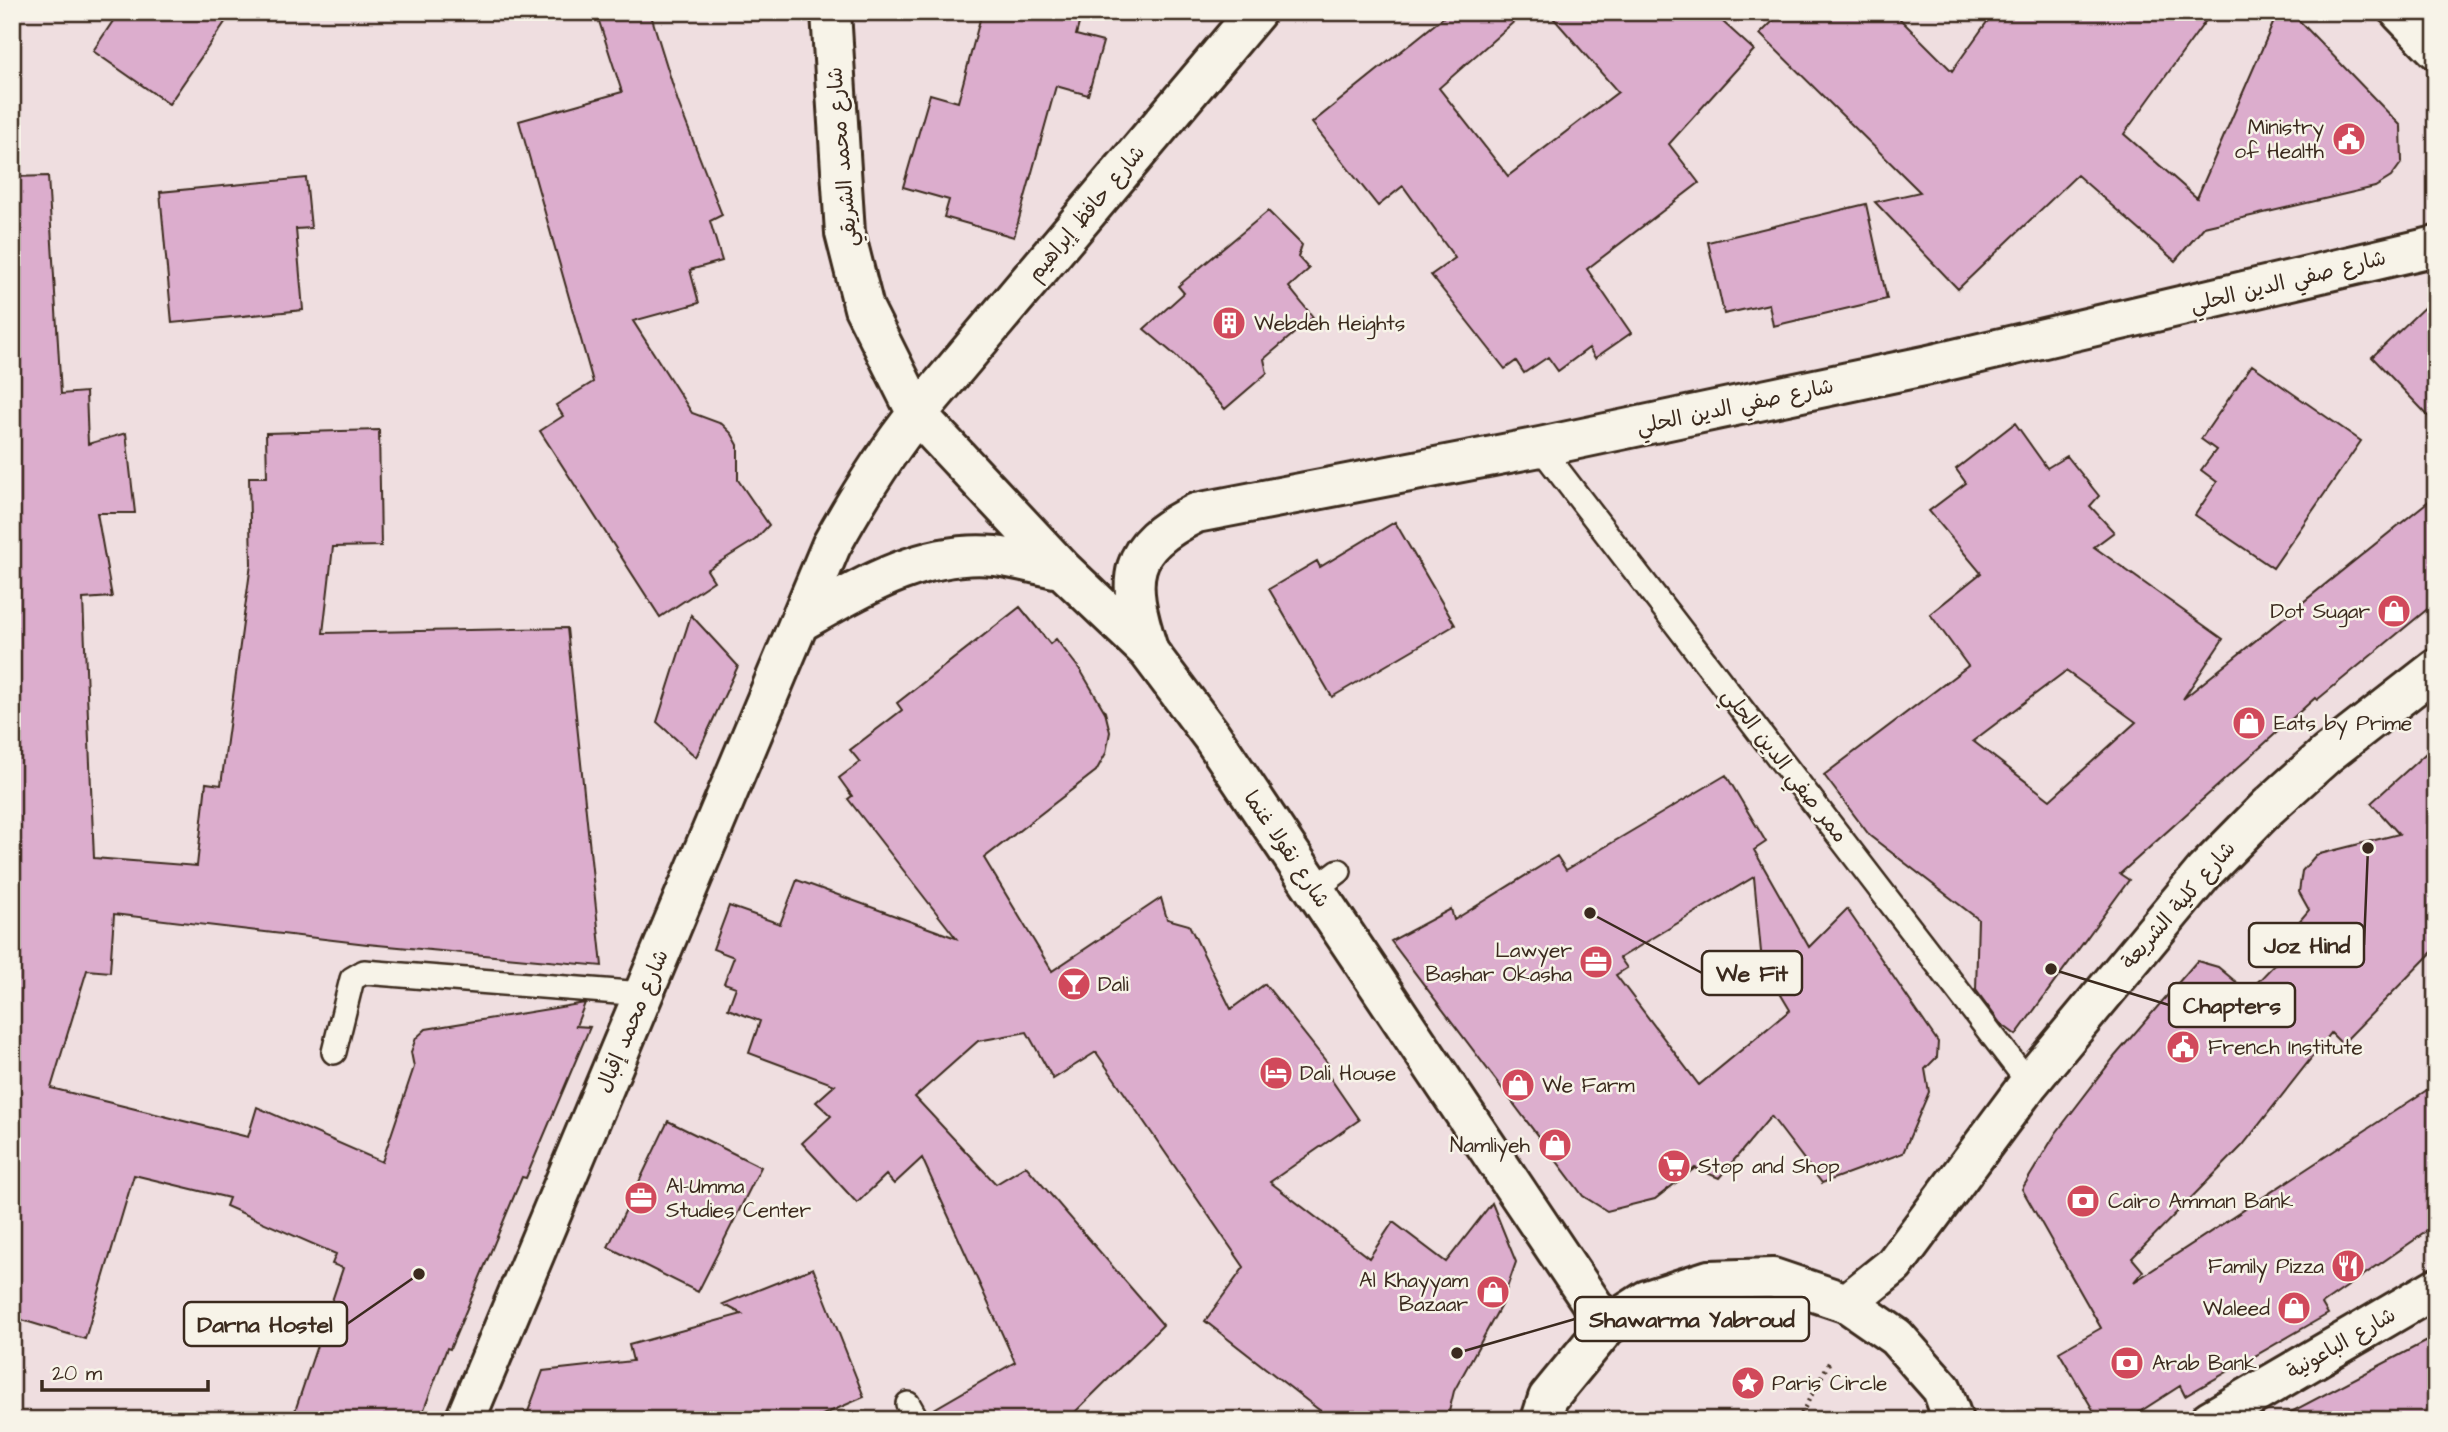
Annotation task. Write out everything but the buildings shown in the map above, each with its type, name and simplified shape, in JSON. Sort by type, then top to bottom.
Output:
[{"type":"street","name":"شارع محمد الشريقي","points":[[831,12],[845,233],[864,308],[917,414]]},
{"type":"street","name":"شارع حافظ إبراهيم","points":[[917,414],[1256,12]]},
{"type":"street","points":[[2400,12],[2436,49]]},
{"type":"street","name":"شارع صفي الدين الحلي","points":[[1148,651],[1135,609],[1136,572],[1144,548],[1166,528],[1196,513],[1540,447],[1929,365],[2436,246]]},
{"type":"street","name":"شارع نقولا غنما","points":[[917,414],[1063,570],[1148,651],[1210,735],[1327,880],[1607,1326]]},
{"type":"street","name":"شارع محمد إقبال","points":[[464,1420],[831,546],[880,459],[917,414]]},
{"type":"street","points":[[800,622],[876,580],[916,565],[993,556],[1063,570]]},
{"type":"street","name":"شارع كلية الشريعة","points":[[1847,1303],[1894,1265],[2029,1083],[2205,871],[2259,816],[2327,754],[2436,669]]},
{"type":"street","points":[[1541,1420],[1548,1398],[1607,1326],[1647,1300],[1709,1280],[1773,1278],[1847,1303],[1896,1337],[1942,1389],[1953,1420]]},
{"type":"street","name":"شارع الباعونية","points":[[2210,1420],[2436,1288]]},
{"type":"lane","name":"ممر صفي الدين الحلي","points":[[1540,447],[2029,1083]]},
{"type":"lane","points":[[334,1052],[352,979],[364,972],[643,994]]},
{"type":"path","points":[[1798,1420],[1830,1361]]},
{"type":"place","name":"Ministry of Health","points":[[2349,139]]},
{"type":"place","name":"Webdeh Heights","points":[[1229,323]]},
{"type":"place","name":"Dot Sugar","points":[[2394,611]]},
{"type":"place","name":"Eats by Prime","points":[[2249,723]]},
{"type":"place","name":"Joz Hind","points":[[2368,848]]},
{"type":"place","name":"We Fit","points":[[1590,913]]},
{"type":"place","name":"Lawyer Bashar Okasha","points":[[1596,962]]},
{"type":"place","name":"Chapters","points":[[2051,969]]},
{"type":"place","name":"Dali","points":[[1074,984]]},
{"type":"place","name":"French Institute","points":[[2183,1047]]},
{"type":"place","name":"Dali House","points":[[1276,1073]]},
{"type":"place","name":"We Farm","points":[[1518,1085]]},
{"type":"place","name":"Namliyeh","points":[[1555,1145]]},
{"type":"place","name":"Stop and Shop","points":[[1674,1166]]},
{"type":"place","name":"Al-Umma Studies Center","points":[[641,1198]]},
{"type":"place","name":"Cairo Amman Bank","points":[[2083,1201]]},
{"type":"place","name":"Family Pizza","points":[[2348,1266]]},
{"type":"place","name":"Darna Hostel","points":[[419,1274]]},
{"type":"place","name":"Al Khayyam Bazaar","points":[[1493,1292]]},
{"type":"place","name":"Waleed","points":[[2294,1308]]},
{"type":"place","name":"Shawarma Yabroud","points":[[1457,1353]]},
{"type":"place","name":"Arab Bank","points":[[2127,1363]]},
{"type":"place","name":"Paris Circle","points":[[1748,1383]]}]
